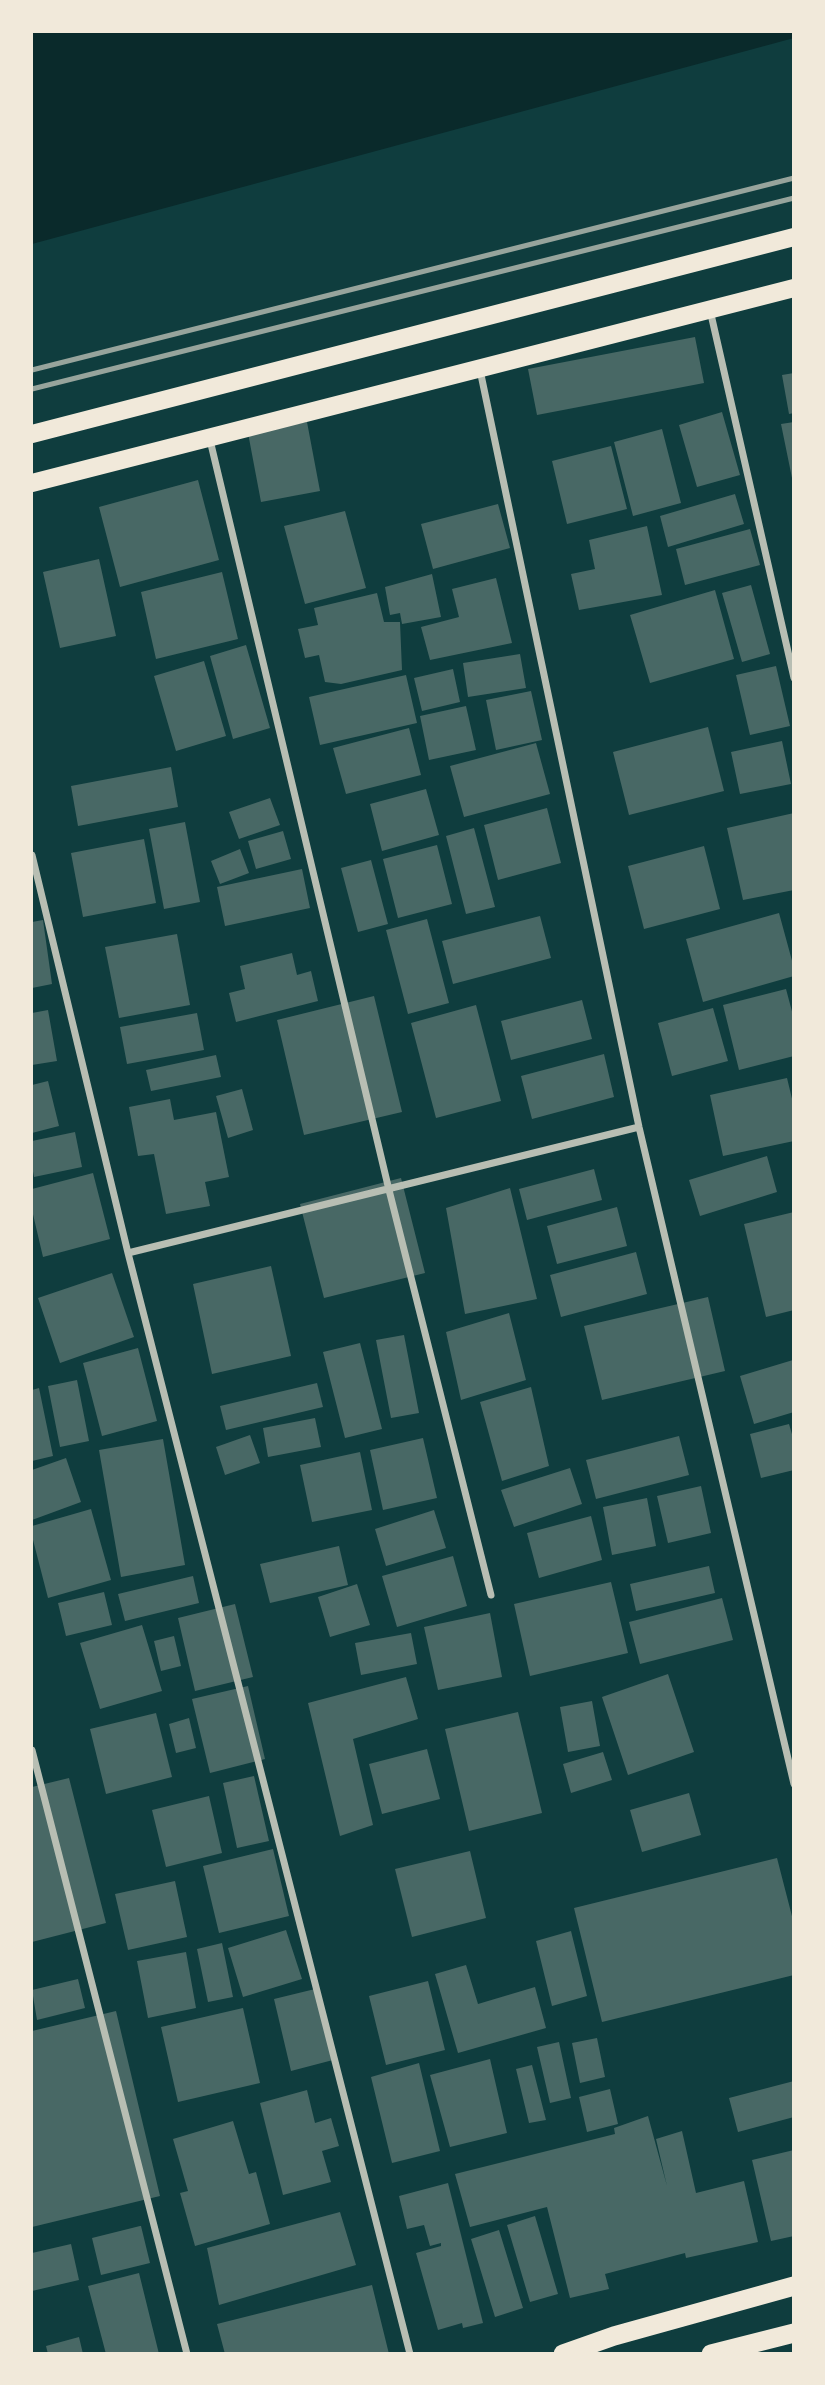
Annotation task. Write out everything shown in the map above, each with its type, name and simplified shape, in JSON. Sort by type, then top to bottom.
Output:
[{"type":"highway","points":[[563,2354],[614,2336],[793,2286]]},
{"type":"highway","points":[[718,2352],[793,2333]]},
{"type":"main road","points":[[32,434],[793,237]]},
{"type":"main road","points":[[32,483],[793,288]]},
{"type":"street","points":[[710,310],[793,678]]},
{"type":"street","points":[[480,368],[639,1127],[793,1784]]},
{"type":"street","points":[[209,438],[389,1190],[491,1595]]},
{"type":"street","points":[[32,855],[128,1253],[410,2354]]},
{"type":"street","points":[[128,1253],[639,1127]]},
{"type":"street","points":[[32,1750],[187,2354]]},
{"type":"water","points":[[32,32],[793,32],[794,38],[32,244]]},
{"type":"building","points":[[695,337],[704,383],[537,415],[528,369]]},
{"type":"building","points":[[794,373],[794,413],[789,414],[782,375]]},
{"type":"building","points":[[722,412],[740,475],[697,487],[679,425]]},
{"type":"building","points":[[307,422],[320,491],[261,502],[248,433]]},
{"type":"building","points":[[794,422],[794,478],[792,478],[781,424]]},
{"type":"building","points":[[662,429],[681,503],[633,516],[614,442]]},
{"type":"building","points":[[611,446],[627,509],[567,524],[552,461]]},
{"type":"building","points":[[198,480],[219,560],[120,587],[99,507]]},
{"type":"building","points":[[735,494],[744,524],[668,547],[660,516]]},
{"type":"building","points":[[498,504],[510,548],[433,569],[421,524]]},
{"type":"building","points":[[345,511],[366,588],[305,604],[284,526]]},
{"type":"building","points":[[647,526],[662,595],[579,610],[571,574],[595,569],[589,540]]},
{"type":"building","points":[[750,529],[760,565],[685,585],[676,549]]},
{"type":"building","points":[[99,559],[116,636],[60,648],[43,572]]},
{"type":"building","points":[[222,572],[238,639],[156,659],[141,592]]},
{"type":"building","points":[[432,574],[441,617],[402,624],[400,613],[390,615],[385,587]]},
{"type":"building","points":[[496,578],[512,643],[430,660],[421,627],[459,617],[452,589]]},
{"type":"building","points":[[751,585],[770,654],[742,662],[722,593]]},
{"type":"building","points":[[715,590],[734,659],[650,683],[630,615]]},
{"type":"building","points":[[377,593],[384,622],[400,622],[402,670],[341,684],[325,682],[319,655],[305,658],[298,629],[318,625],[314,608]]},
{"type":"building","points":[[246,645],[270,728],[233,739],[210,656]]},
{"type":"building","points":[[520,654],[526,688],[468,697],[463,663]]},
{"type":"building","points":[[204,661],[226,736],[176,751],[154,676]]},
{"type":"building","points":[[776,666],[790,726],[750,735],[736,675]]},
{"type":"building","points":[[453,669],[460,702],[422,711],[414,678]]},
{"type":"building","points":[[406,675],[417,723],[320,745],[309,697]]},
{"type":"building","points":[[531,691],[542,740],[496,750],[486,700]]},
{"type":"building","points":[[466,706],[476,750],[429,760],[420,716]]},
{"type":"building","points":[[708,727],[724,791],[629,815],[613,752]]},
{"type":"building","points":[[409,728],[421,775],[346,794],[333,748]]},
{"type":"building","points":[[782,741],[791,784],[740,794],[731,752]]},
{"type":"building","points":[[536,743],[550,794],[464,817],[450,766]]},
{"type":"building","points":[[171,767],[178,807],[78,826],[71,786]]},
{"type":"building","points":[[426,789],[439,835],[382,851],[370,804]]},
{"type":"building","points":[[270,798],[280,825],[239,839],[229,812]]},
{"type":"building","points":[[547,808],[561,863],[498,880],[484,825]]},
{"type":"building","points":[[794,813],[794,890],[743,900],[727,828]]},
{"type":"building","points":[[185,822],[200,902],[164,909],[149,829]]},
{"type":"building","points":[[474,828],[495,907],[466,914],[446,836]]},
{"type":"building","points":[[283,831],[291,859],[256,869],[248,841]]},
{"type":"building","points":[[144,839],[156,903],[83,917],[71,853]]},
{"type":"building","points":[[437,845],[452,904],[398,918],[383,859]]},
{"type":"building","points":[[704,846],[720,909],[644,929],[628,866]]},
{"type":"building","points":[[240,849],[249,873],[220,884],[211,861]]},
{"type":"building","points":[[371,860],[388,924],[358,932],[341,868]]},
{"type":"building","points":[[302,869],[310,908],[225,926],[217,887]]},
{"type":"building","points":[[779,913],[794,976],[703,1002],[686,939]]},
{"type":"building","points":[[540,916],[551,958],[453,984],[442,941]]},
{"type":"building","points":[[427,919],[449,1003],[408,1014],[386,930]]},
{"type":"building","points":[[43,920],[52,984],[32,988],[32,922]]},
{"type":"building","points":[[177,934],[190,1005],[119,1018],[105,947]]},
{"type":"building","points":[[292,953],[297,975],[311,971],[318,1001],[236,1022],[229,993],[245,989],[240,966]]},
{"type":"building","points":[[786,989],[794,1019],[794,1056],[739,1070],[723,1005]]},
{"type":"building","points":[[374,996],[402,1112],[304,1135],[277,1020]]},
{"type":"building","points":[[582,1000],[592,1039],[511,1060],[501,1021]]},
{"type":"building","points":[[476,1005],[501,1101],[436,1118],[411,1023]]},
{"type":"building","points":[[713,1008],[728,1061],[672,1076],[658,1023]]},
{"type":"building","points":[[48,1010],[57,1061],[32,1065],[32,1013]]},
{"type":"building","points":[[197,1013],[204,1050],[127,1064],[120,1027]]},
{"type":"building","points":[[604,1054],[614,1097],[532,1119],[521,1076]]},
{"type":"building","points":[[216,1055],[221,1077],[151,1091],[146,1070]]},
{"type":"building","points":[[787,1078],[794,1107],[794,1141],[723,1156],[710,1095]]},
{"type":"building","points":[[48,1081],[59,1126],[32,1133],[32,1085]]},
{"type":"building","points":[[242,1089],[253,1130],[228,1138],[216,1096]]},
{"type":"building","points":[[170,1099],[174,1120],[216,1112],[229,1177],[205,1182],[210,1206],[166,1214],[154,1154],[138,1156],[129,1107]]},
{"type":"building","points":[[75,1132],[82,1167],[34,1177],[32,1141]]},
{"type":"building","points":[[767,1156],[777,1192],[700,1216],[689,1180]]},
{"type":"building","points":[[594,1169],[602,1200],[527,1220],[519,1189]]},
{"type":"building","points":[[93,1173],[110,1239],[43,1257],[32,1210],[32,1189]]},
{"type":"building","points":[[401,1178],[425,1273],[324,1298],[300,1204]]},
{"type":"building","points":[[510,1188],[537,1299],[465,1314],[446,1208]]},
{"type":"building","points":[[617,1207],[627,1246],[557,1264],[547,1226]]},
{"type":"building","points":[[794,1212],[794,1310],[766,1317],[744,1224]]},
{"type":"building","points":[[636,1252],[647,1294],[561,1317],[550,1275]]},
{"type":"building","points":[[271,1266],[291,1356],[212,1374],[193,1284]]},
{"type":"building","points":[[112,1273],[134,1337],[60,1363],[38,1298]]},
{"type":"building","points":[[708,1297],[725,1371],[602,1400],[584,1326]]},
{"type":"building","points":[[509,1313],[526,1380],[461,1400],[446,1332]]},
{"type":"building","points":[[404,1335],[419,1413],[391,1418],[376,1340]]},
{"type":"building","points":[[360,1343],[382,1429],[345,1438],[323,1352]]},
{"type":"building","points":[[138,1348],[157,1421],[102,1436],[83,1363]]},
{"type":"building","points":[[793,1360],[794,1412],[754,1424],[740,1376]]},
{"type":"building","points":[[77,1380],[89,1441],[60,1447],[48,1386]]},
{"type":"building","points":[[317,1383],[323,1407],[226,1430],[220,1406]]},
{"type":"building","points":[[531,1387],[549,1466],[502,1481],[480,1402]]},
{"type":"building","points":[[39,1388],[53,1456],[32,1461],[32,1390]]},
{"type":"building","points":[[315,1418],[321,1447],[268,1457],[263,1428]]},
{"type":"building","points":[[789,1424],[794,1441],[794,1470],[761,1478],[750,1434]]},
{"type":"building","points":[[250,1435],[260,1463],[225,1475],[216,1447]]},
{"type":"building","points":[[679,1436],[689,1475],[596,1499],[586,1460]]},
{"type":"building","points":[[423,1438],[437,1498],[383,1510],[370,1450]]},
{"type":"building","points":[[163,1439],[185,1565],[121,1577],[99,1450]]},
{"type":"building","points":[[360,1452],[372,1510],[312,1522],[300,1465]]},
{"type":"building","points":[[66,1458],[81,1502],[32,1520],[32,1470]]},
{"type":"building","points":[[570,1468],[582,1504],[514,1527],[501,1490]]},
{"type":"building","points":[[701,1486],[711,1533],[668,1543],[657,1496]]},
{"type":"building","points":[[647,1498],[656,1546],[612,1555],[603,1507]]},
{"type":"building","points":[[91,1509],[111,1580],[48,1598],[32,1536],[32,1526]]},
{"type":"building","points":[[434,1510],[446,1548],[386,1566],[375,1529]]},
{"type":"building","points":[[591,1516],[602,1560],[539,1578],[527,1533]]},
{"type":"building","points":[[339,1546],[348,1585],[270,1603],[260,1564]]},
{"type":"building","points":[[453,1556],[467,1606],[397,1627],[382,1576]]},
{"type":"building","points":[[709,1566],[715,1593],[636,1611],[630,1584]]},
{"type":"building","points":[[193,1576],[199,1603],[125,1621],[118,1594]]},
{"type":"building","points":[[611,1582],[628,1653],[530,1676],[514,1604]]},
{"type":"building","points":[[357,1584],[370,1625],[330,1637],[318,1597]]},
{"type":"building","points":[[104,1592],[112,1625],[66,1636],[58,1603]]},
{"type":"building","points":[[722,1598],[733,1640],[640,1664],[629,1622]]},
{"type":"building","points":[[235,1604],[253,1677],[195,1691],[178,1618]]},
{"type":"building","points":[[490,1613],[502,1677],[438,1690],[424,1627]]},
{"type":"building","points":[[142,1625],[162,1691],[100,1709],[80,1643]]},
{"type":"building","points":[[411,1633],[417,1664],[361,1675],[355,1643]]},
{"type":"building","points":[[174,1636],[181,1666],[161,1671],[154,1641]]},
{"type":"building","points":[[668,1674],[694,1752],[628,1775],[602,1697]]},
{"type":"building","points":[[406,1677],[418,1719],[353,1739],[373,1825],[340,1836],[308,1703]]},
{"type":"building","points":[[248,1686],[265,1759],[210,1773],[192,1699]]},
{"type":"building","points":[[592,1701],[600,1746],[568,1752],[560,1707]]},
{"type":"building","points":[[518,1712],[542,1813],[469,1831],[445,1729]]},
{"type":"building","points":[[156,1713],[172,1777],[106,1794],[90,1729]]},
{"type":"building","points":[[189,1718],[196,1748],[176,1753],[169,1724]]},
{"type":"building","points":[[427,1749],[440,1799],[382,1814],[369,1764]]},
{"type":"building","points":[[603,1752],[612,1780],[571,1793],[563,1764]]},
{"type":"building","points":[[254,1776],[269,1841],[237,1848],[223,1783]]},
{"type":"building","points":[[69,1778],[106,1923],[32,1942],[32,1787]]},
{"type":"building","points":[[689,1793],[701,1835],[642,1852],[630,1810]]},
{"type":"building","points":[[209,1796],[222,1853],[166,1867],[152,1810]]},
{"type":"building","points":[[273,1849],[289,1916],[219,1933],[203,1866]]},
{"type":"building","points":[[470,1851],[486,1918],[412,1937],[395,1869]]},
{"type":"building","points":[[777,1858],[794,1924],[794,1975],[602,2022],[574,1908]]},
{"type":"building","points":[[175,1881],[187,1937],[128,1950],[115,1894]]},
{"type":"building","points":[[286,1930],[302,1979],[243,1997],[228,1948]]},
{"type":"building","points":[[571,1931],[587,1996],[552,2006],[536,1941]]},
{"type":"building","points":[[222,1943],[233,1997],[208,2002],[197,1949]]},
{"type":"building","points":[[186,1952],[196,2008],[148,2018],[137,1961]]},
{"type":"building","points":[[466,1965],[478,2004],[535,1987],[546,2028],[458,2053],[435,1974]]},
{"type":"building","points":[[78,1979],[85,2008],[37,2020],[32,1990]]},
{"type":"building","points":[[428,1981],[445,2050],[386,2065],[369,1996]]},
{"type":"building","points":[[315,1989],[333,2060],[291,2071],[274,1999]]},
{"type":"building","points":[[243,2008],[260,2083],[178,2102],[161,2027]]},
{"type":"building","points":[[116,2011],[160,2196],[32,2227],[32,2031]]},
{"type":"building","points":[[597,2038],[605,2077],[580,2083],[572,2043]]},
{"type":"building","points":[[559,2042],[571,2098],[550,2103],[537,2047]]},
{"type":"building","points":[[490,2059],[507,2133],[450,2147],[430,2075]]},
{"type":"building","points":[[419,2063],[440,2151],[392,2163],[371,2077]]},
{"type":"building","points":[[532,2065],[546,2120],[529,2123],[516,2069]]},
{"type":"building","points":[[794,2081],[794,2117],[738,2132],[729,2098]]},
{"type":"building","points":[[610,2089],[618,2124],[587,2132],[579,2097]]},
{"type":"building","points":[[307,2090],[315,2123],[331,2118],[339,2146],[322,2151],[331,2182],[283,2195],[260,2103]]},
{"type":"building","points":[[648,2116],[667,2186],[656,2139],[682,2131],[696,2193],[744,2181],[758,2242],[686,2258],[685,2253],[605,2274],[609,2289],[570,2298],[547,2207],[470,2227],[455,2174],[615,2134],[614,2128]]},
{"type":"building","points":[[233,2121],[249,2174],[256,2172],[270,2224],[195,2246],[180,2193],[188,2191],[173,2139]]},
{"type":"building","points":[[794,2150],[794,2236],[771,2241],[752,2160]]},
{"type":"building","points":[[448,2183],[483,2323],[463,2328],[462,2323],[438,2330],[416,2253],[441,2246],[441,2243],[430,2246],[424,2225],[407,2229],[399,2196]]},
{"type":"building","points":[[340,2212],[356,2265],[219,2305],[207,2248]]},
{"type":"building","points":[[535,2216],[558,2294],[530,2302],[507,2225]]},
{"type":"building","points":[[141,2226],[150,2263],[101,2275],[92,2238]]},
{"type":"building","points":[[499,2230],[523,2308],[495,2317],[471,2239]]},
{"type":"building","points":[[71,2244],[79,2280],[32,2291],[32,2253]]},
{"type":"building","points":[[139,2273],[159,2354],[106,2354],[88,2286]]},
{"type":"building","points":[[372,2285],[389,2354],[225,2354],[217,2324]]},
{"type":"building","points":[[79,2337],[83,2354],[48,2354],[46,2346]]},
{"type":"railway","points":[[32,370],[794,178]]},
{"type":"railway","points":[[32,389],[794,198]]}]
